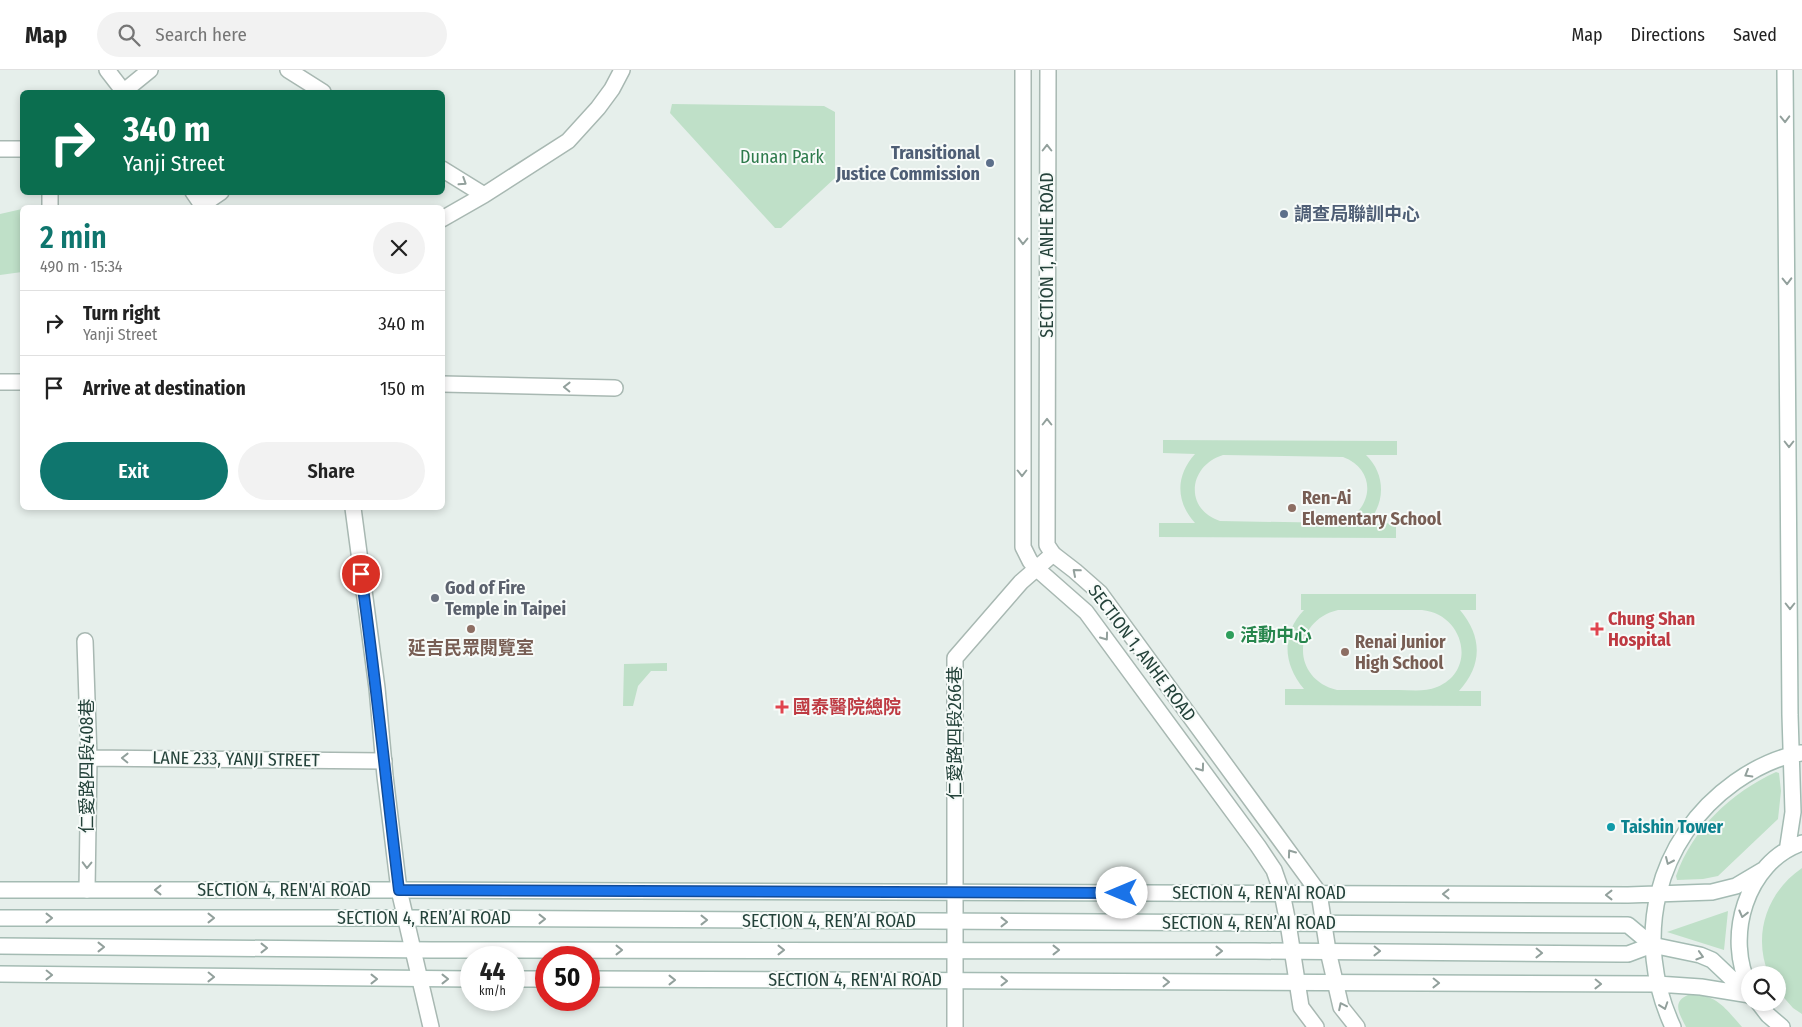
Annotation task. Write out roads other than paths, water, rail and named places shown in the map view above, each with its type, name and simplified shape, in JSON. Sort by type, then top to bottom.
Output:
[{"type":"main road","points":[[107,70],[122,90]]},
{"type":"main road","points":[[126,90],[150,70]]},
{"type":"main road","points":[[288,70],[316,90]]},
{"type":"main road","points":[[445,217],[484,195],[568,140],[598,108],[612,89],[622,70]]},
{"type":"main road","name":"SECTION 1, ANHE ROAD","points":[[1023,70],[1023,547],[1030,562],[1086,612],[1274,870],[1282,893],[1288,923],[1301,1007],[1316,1027]]},
{"type":"main road","name":"SECTION 1, ANHE ROAD","points":[[1048,70],[1047,545],[1053,554],[1100,594],[1319,893],[1328,951],[1341,1007],[1357,1027]]},
{"type":"main road","points":[[1785,70],[1790,686],[1797,753],[1790,848]]},
{"type":"main road","points":[[0,149],[20,149]]},
{"type":"main road","points":[[445,171],[484,195]]},
{"type":"main road","points":[[200,202],[214,195]]},
{"type":"main road","points":[[0,382],[20,382]]},
{"type":"main road","points":[[445,384],[615,388]]},
{"type":"main road","points":[[353,510],[377,688],[399,890],[431,1027]]},
{"type":"main road","name":"仁愛路四段266巷","points":[[955,1027],[955,658],[1021,582],[1053,554]]},
{"type":"main road","name":"仁愛路四段408巷","points":[[85,641],[89,758],[86,890]]},
{"type":"main road","points":[[1673,1027],[1665,1010],[1657,984],[1652,945],[1653,919],[1663,875],[1681,838],[1706,807],[1725,789],[1768,763],[1797,753]]},
{"type":"main road","name":"LANE 233, YANJI STREET","points":[[89,758],[384,761]]},
{"type":"main road","points":[[1742,966],[1739,946],[1740,927],[1744,908],[1751,890],[1763,870],[1790,848],[1802,825]]},
{"type":"main road","name":"SECTION 4, REN'AI ROAD","points":[[0,890],[1658,894],[1712,892],[1736,886],[1763,870]]},
{"type":"main road","name":"SECTION 4, REN’AI ROAD","points":[[0,918],[405,918],[1628,925],[1652,945]]},
{"type":"main road","name":"SECTION 4, REN’AI ROAD","points":[[0,946],[1328,951],[1628,954],[1652,945],[1674,948],[1712,960],[1741,987]]},
{"type":"main road","points":[[0,974],[460,979]]},
{"type":"main road","name":"SECTION 4, REN'AI ROAD","points":[[600,979],[1657,984],[1702,987],[1741,994]]},
{"type":"main road","points":[[1765,1011],[1782,1027]]},
{"type":"place","name":"Transitional Justice Commission","points":[[990,163]]},
{"type":"place","name":"調查局聯訓中心","points":[[1284,214]]},
{"type":"place","name":"Ren-Ai Elementary School","points":[[1292,508]]},
{"type":"place","name":"God of Fire Temple in Taipei","points":[[435,598]]},
{"type":"place","name":"延吉民眾閱覽室","points":[[471,629]]},
{"type":"place","name":"Chung Shan Hospital","points":[[1597,629]]},
{"type":"place","name":"活動中心","points":[[1230,635]]},
{"type":"place","name":"Renai Junior High School","points":[[1345,652]]},
{"type":"place","name":"國泰醫院總院","points":[[782,707]]},
{"type":"place","name":"Taishin Tower","points":[[1611,827]]},
{"type":"park label","name":"Dunan Park","points":[[782,157]]}]
